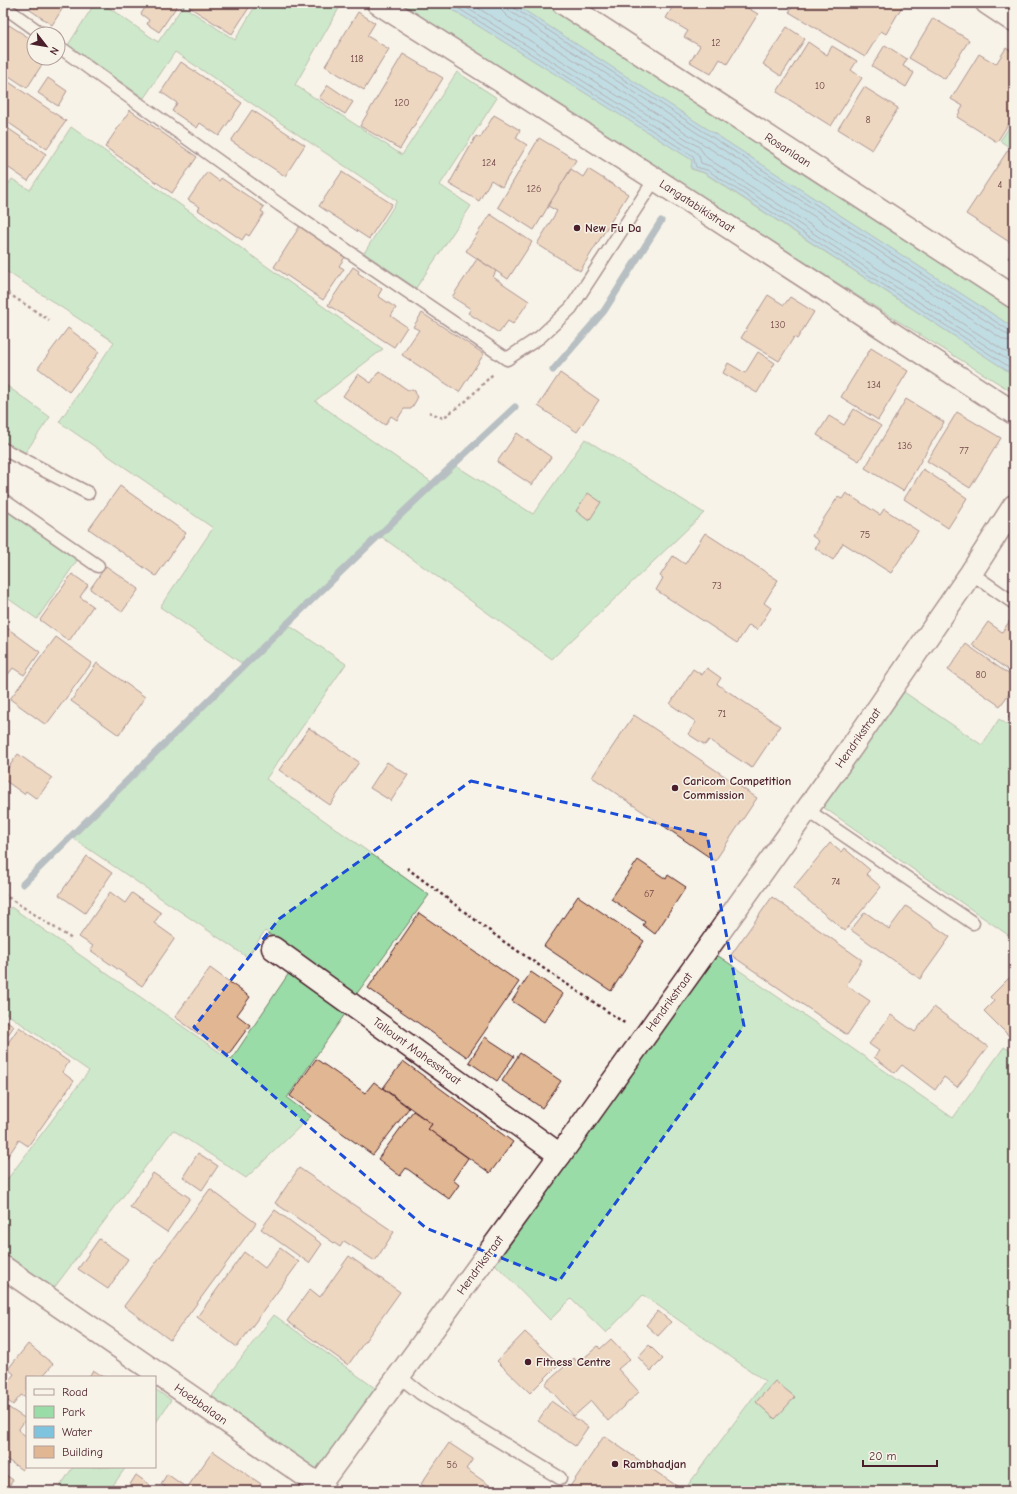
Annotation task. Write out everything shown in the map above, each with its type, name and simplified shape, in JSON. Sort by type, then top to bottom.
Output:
[{"type":"street","name":"Langatabikistraat","points":[[378,3],[655,178],[1014,413]]},
{"type":"street","name":"Rosanlaan","points":[[563,3],[1014,297]]},
{"type":"street","points":[[987,3],[1014,21]]},
{"type":"street","name":"Hendrikstraat","points":[[317,1488],[560,1154],[807,810],[971,573],[1014,506]]},
{"type":"street","name":"Tallount Mahesstraat","points":[[273,948],[560,1154]]},
{"type":"street","name":"Hoebbalaan","points":[[3,1267],[317,1488]]},
{"type":"lane","points":[[3,6],[31,26]]},
{"type":"lane","points":[[66,52],[280,205],[507,359],[540,337],[572,308],[655,178]]},
{"type":"lane","points":[[3,449],[88,493]]},
{"type":"lane","points":[[3,500],[98,566]]},
{"type":"lane","points":[[971,573],[1014,603]]},
{"type":"lane","points":[[807,810],[973,923]]},
{"type":"lane","points":[[399,1376],[420,1393],[560,1478]]},
{"type":"path","points":[[3,290],[49,320]]},
{"type":"path","points":[[429,412],[443,418],[466,401],[507,359]]},
{"type":"path","points":[[407,868],[503,941],[557,979],[645,1036]]},
{"type":"path","points":[[3,894],[72,939]]},
{"type":"highlighted area","points":[[471,781],[707,835],[744,1026],[559,1281],[426,1228],[194,1027],[279,919]]},
{"type":"green space","points":[[95,3],[102,3],[158,42],[183,6],[235,40],[257,3],[342,3],[295,85],[402,155],[457,72],[497,98],[440,185],[471,206],[416,288],[364,253],[397,201],[175,52],[144,98],[68,45]]},
{"type":"green space","points":[[400,3],[442,3],[692,160],[691,169],[704,173],[1014,375],[1014,393],[861,298]]},
{"type":"green space","points":[[513,3],[549,3],[1014,307],[1014,328]]},
{"type":"green space","points":[[1014,120],[1014,150],[1000,141]]},
{"type":"green space","points":[[71,127],[383,349],[315,401],[433,483],[453,464],[533,514],[585,439],[704,513],[552,659],[379,535],[287,624],[346,664],[266,779],[429,895],[355,996],[265,931],[247,957],[71,837],[244,665],[160,607],[213,528],[59,422],[114,342],[3,269],[3,192],[12,179],[30,190]]},
{"type":"green space","points":[[3,383],[50,417],[25,453],[3,442]]},
{"type":"green space","points":[[3,507],[78,559],[37,619],[3,595]]},
{"type":"green space","points":[[904,692],[982,745],[999,719],[1014,729],[1014,939],[823,807]]},
{"type":"green space","points":[[11,907],[231,1060],[291,970],[347,1011],[287,1098],[311,1116],[246,1178],[173,1130],[51,1292],[3,1259],[3,1185],[89,1071],[3,1011],[3,919]]},
{"type":"green space","points":[[717,955],[953,1118],[1004,1047],[1014,1053],[1014,1491],[697,1491],[688,1485],[765,1381],[643,1295],[606,1333],[571,1299],[550,1320],[495,1264]]},
{"type":"green space","points":[[274,1315],[379,1391],[323,1468],[315,1471],[209,1400]]},
{"type":"green space","points":[[156,1390],[171,1400],[156,1422]]},
{"type":"green space","points":[[72,1468],[125,1468],[109,1491],[57,1491]]},
{"type":"water","points":[[442,3],[513,3],[1014,328],[1014,375],[705,173],[691,168],[692,160]]},
{"type":"building","points":[[34,3],[66,3],[52,25],[30,10]]},
{"type":"building","points":[[148,3],[179,3],[159,32],[147,24],[149,20],[141,14]]},
{"type":"building","points":[[192,3],[252,3],[232,34],[189,7]]},
{"type":"building","points":[[675,3],[739,3],[758,14],[727,64],[720,59],[711,74],[690,62],[700,46],[684,37],[688,31],[666,18]]},
{"type":"building","points":[[795,3],[904,3],[886,34],[881,31],[865,57],[789,12]]},
{"type":"building","points":[[358,12],[375,23],[367,36],[389,49],[364,90],[325,66]]},
{"type":"building","points":[[933,18],[969,40],[945,79],[909,58]]},
{"type":"building","points":[[9,25],[26,36],[26,66],[41,66],[27,88],[3,72],[3,33]]},
{"type":"building","points":[[787,27],[805,39],[781,76],[763,64]]},
{"type":"building","points":[[808,42],[827,55],[832,46],[857,61],[851,70],[862,78],[831,126],[777,92]]},
{"type":"building","points":[[885,45],[907,59],[903,66],[914,73],[906,87],[872,66]]},
{"type":"building","points":[[1006,48],[1014,53],[1014,115],[997,142],[957,117],[963,106],[951,99],[979,54],[996,64]]},
{"type":"building","points":[[403,54],[443,78],[400,149],[360,126]]},
{"type":"building","points":[[181,62],[242,103],[219,136],[200,123],[197,128],[172,111],[177,103],[161,92]]},
{"type":"building","points":[[3,78],[66,121],[47,149],[3,119]]},
{"type":"building","points":[[48,78],[67,91],[58,106],[38,93]]},
{"type":"building","points":[[328,85],[353,102],[345,114],[319,98]]},
{"type":"building","points":[[864,87],[898,108],[872,150],[838,129]]},
{"type":"building","points":[[130,110],[197,157],[172,193],[105,147]]},
{"type":"building","points":[[252,110],[305,145],[285,176],[231,141]]},
{"type":"building","points":[[494,115],[520,130],[516,138],[527,145],[502,187],[491,180],[479,201],[449,184],[476,136],[480,138]]},
{"type":"building","points":[[3,125],[46,154],[28,181],[3,164]]},
{"type":"building","points":[[539,138],[576,160],[534,230],[498,207]]},
{"type":"building","points":[[1008,150],[1014,154],[1014,245],[966,214]]},
{"type":"building","name":"New Fu Da","points":[[571,169],[583,177],[588,169],[628,194],[580,271],[537,244],[557,211],[548,206]]},
{"type":"building","points":[[207,172],[219,181],[221,178],[264,207],[261,211],[264,213],[249,236],[246,234],[242,240],[198,210],[200,207],[188,200]]},
{"type":"building","points":[[342,172],[392,204],[369,239],[319,206]]},
{"type":"building","points":[[490,214],[532,242],[508,279],[466,251]]},
{"type":"building","points":[[300,226],[345,257],[339,266],[344,269],[323,300],[274,267]]},
{"type":"building","points":[[1014,249],[1014,262],[1008,258]]},
{"type":"building","points":[[477,259],[496,271],[493,277],[529,301],[513,324],[508,321],[499,333],[468,313],[471,309],[452,297]]},
{"type":"building","points":[[353,267],[359,271],[358,273],[382,289],[378,296],[396,308],[391,316],[407,327],[394,347],[328,305]]},
{"type":"building","points":[[768,295],[784,305],[790,297],[814,312],[797,339],[794,337],[779,361],[741,338]]},
{"type":"building","points":[[422,313],[484,354],[459,392],[402,355],[419,330],[413,327]]},
{"type":"building","points":[[68,328],[99,352],[69,392],[38,368]]},
{"type":"building","points":[[871,348],[908,371],[878,420],[841,397]]},
{"type":"building","points":[[758,352],[775,363],[757,393],[723,373],[728,363],[745,373]]},
{"type":"building","points":[[379,371],[408,390],[412,389],[415,391],[417,399],[411,409],[404,409],[397,420],[391,416],[385,425],[343,396],[358,374],[371,383]]},
{"type":"building","points":[[560,373],[599,400],[577,432],[538,406]]},
{"type":"building","points":[[906,399],[944,422],[903,491],[865,468]]},
{"type":"building","points":[[854,409],[881,426],[859,461],[817,435],[829,416],[844,425]]},
{"type":"building","points":[[957,412],[1001,438],[970,488],[927,461]]},
{"type":"building","points":[[517,433],[551,457],[532,485],[497,462]]},
{"type":"building","points":[[923,469],[967,498],[948,528],[904,499]]},
{"type":"building","points":[[120,486],[186,533],[156,576],[89,529]]},
{"type":"building","points":[[588,493],[601,502],[589,521],[576,511]]},
{"type":"building","points":[[846,493],[880,515],[884,509],[918,531],[891,573],[843,543],[833,560],[815,548],[819,541],[812,536],[838,497],[842,499]]},
{"type":"building","points":[[705,533],[778,580],[764,603],[771,608],[757,630],[749,625],[737,643],[656,590],[663,578],[660,576],[673,556],[685,564]]},
{"type":"building","points":[[106,566],[139,589],[122,612],[90,589]]},
{"type":"building","points":[[72,574],[88,585],[80,597],[93,606],[69,641],[40,620]]},
{"type":"building","points":[[1014,615],[1014,674],[972,645],[988,622],[1002,632]]},
{"type":"building","points":[[3,625],[40,652],[24,675],[13,668],[3,681]]},
{"type":"building","points":[[56,637],[92,663],[46,725],[10,699]]},
{"type":"building","points":[[966,644],[1014,678],[1014,687],[1000,706],[948,670]]},
{"type":"building","points":[[97,663],[145,697],[119,735],[71,701]]},
{"type":"building","points":[[707,668],[721,678],[717,684],[780,726],[752,768],[709,740],[705,745],[688,734],[696,722],[670,704],[693,669],[702,675]]},
{"type":"building","points":[[1014,708],[1014,721],[1008,717]]},
{"type":"building","name":"Caricom Competition Commission","points":[[634,715],[757,798],[715,861],[592,777]]},
{"type":"building","points":[[309,728],[359,762],[330,805],[279,770]]},
{"type":"building","points":[[18,754],[52,778],[37,799],[26,791],[24,794],[3,779],[3,775]]},
{"type":"building","points":[[387,762],[408,775],[391,801],[370,788]]},
{"type":"building","points":[[830,843],[841,852],[844,848],[870,870],[866,874],[881,887],[845,931],[793,888]]},
{"type":"building","points":[[87,856],[112,873],[85,913],[59,895]]},
{"type":"building","points":[[638,860],[666,879],[668,875],[686,887],[655,934],[643,925],[645,922],[611,899]]},
{"type":"building","points":[[110,892],[125,903],[132,893],[161,913],[154,923],[175,938],[142,986],[90,950],[93,946],[79,937]]},
{"type":"building","points":[[578,896],[644,941],[611,991],[544,946]]},
{"type":"building","points":[[772,897],[862,960],[846,985],[870,1001],[847,1035],[731,955]]},
{"type":"building","points":[[906,906],[950,937],[920,979],[851,930],[865,912],[889,929]]},
{"type":"building","points":[[419,913],[519,982],[467,1057],[368,988]]},
{"type":"building","points":[[210,968],[250,997],[237,1015],[250,1025],[228,1055],[175,1017]]},
{"type":"building","points":[[531,972],[563,994],[544,1022],[512,1001]]},
{"type":"building","points":[[1014,973],[1014,1041],[984,1011],[994,1001],[990,997]]},
{"type":"building","points":[[934,1007],[988,1047],[957,1087],[944,1077],[935,1090],[902,1065],[895,1073],[874,1057],[879,1051],[869,1044],[891,1015],[915,1032]]},
{"type":"building","points":[[3,1018],[14,1026],[3,1042]]},
{"type":"building","points":[[19,1027],[69,1062],[62,1072],[74,1081],[28,1146],[19,1140],[3,1163],[3,1050]]},
{"type":"building","points":[[485,1037],[514,1056],[497,1081],[469,1062]]},
{"type":"building","points":[[520,1053],[561,1081],[542,1108],[502,1081]]},
{"type":"building","points":[[316,1059],[365,1093],[374,1082],[409,1108],[373,1155],[290,1096]]},
{"type":"building","points":[[403,1061],[513,1142],[490,1173],[428,1129],[432,1124],[383,1088]]},
{"type":"building","points":[[413,1111],[432,1124],[428,1129],[468,1158],[453,1180],[459,1185],[449,1199],[406,1168],[400,1176],[378,1159]]},
{"type":"building","points":[[198,1153],[218,1166],[202,1190],[183,1177]]},
{"type":"building","points":[[299,1168],[394,1232],[375,1261],[344,1241],[340,1247],[275,1203]]},
{"type":"building","points":[[153,1173],[190,1198],[167,1232],[130,1207]]},
{"type":"building","points":[[210,1189],[256,1223],[170,1340],[124,1306]]},
{"type":"building","points":[[275,1210],[322,1244],[309,1263],[261,1229]]},
{"type":"building","points":[[99,1239],[128,1259],[108,1289],[78,1269]]},
{"type":"building","points":[[280,1248],[299,1262],[237,1347],[197,1317],[244,1252],[265,1268]]},
{"type":"building","points":[[349,1256],[400,1292],[348,1365],[287,1321],[310,1289],[320,1297]]},
{"type":"building","points":[[658,1311],[671,1322],[658,1336],[646,1325]]},
{"type":"building","name":"Fitness Centre","points":[[525,1332],[559,1364],[530,1393],[497,1361]]},
{"type":"building","points":[[611,1339],[630,1359],[618,1369],[639,1392],[608,1421],[591,1401],[574,1416],[545,1384],[574,1358],[578,1363],[598,1346],[600,1349]]},
{"type":"building","points":[[28,1344],[53,1364],[43,1376],[26,1376],[26,1398],[21,1395],[13,1405],[3,1397],[3,1388],[14,1374],[8,1369]]},
{"type":"building","points":[[649,1345],[663,1359],[651,1371],[638,1357]]},
{"type":"building","points":[[93,1370],[102,1376],[90,1376]]},
{"type":"building","points":[[775,1381],[795,1397],[775,1419],[756,1402]]},
{"type":"building","points":[[551,1401],[588,1427],[575,1446],[538,1421]]},
{"type":"building","points":[[3,1404],[26,1419],[18,1430],[26,1436],[26,1464],[22,1470],[3,1457]]},
{"type":"building","name":"Rambhadjan","points":[[604,1436],[684,1491],[567,1491]]},
{"type":"building","points":[[449,1443],[473,1459],[466,1469],[498,1491],[432,1491],[421,1484]]},
{"type":"building","points":[[213,1451],[261,1484],[256,1491],[171,1491],[161,1484],[167,1474],[187,1488]]},
{"type":"building","points":[[3,1473],[13,1480],[6,1491],[3,1491]]},
{"type":"building","points":[[136,1475],[150,1485],[145,1491],[126,1491]]},
{"type":"waterway","points":[[553,370],[604,311],[661,221]]},
{"type":"waterway","points":[[23,884],[328,584],[515,407]]},
{"type":"place","name":"New Fu Da","points":[[577,228]]},
{"type":"place","name":"Caricom Competition Commission","points":[[675,788]]},
{"type":"place","name":"Fitness Centre","points":[[528,1362]]},
{"type":"place","name":"Rambhadjan","points":[[615,1464]]}]
